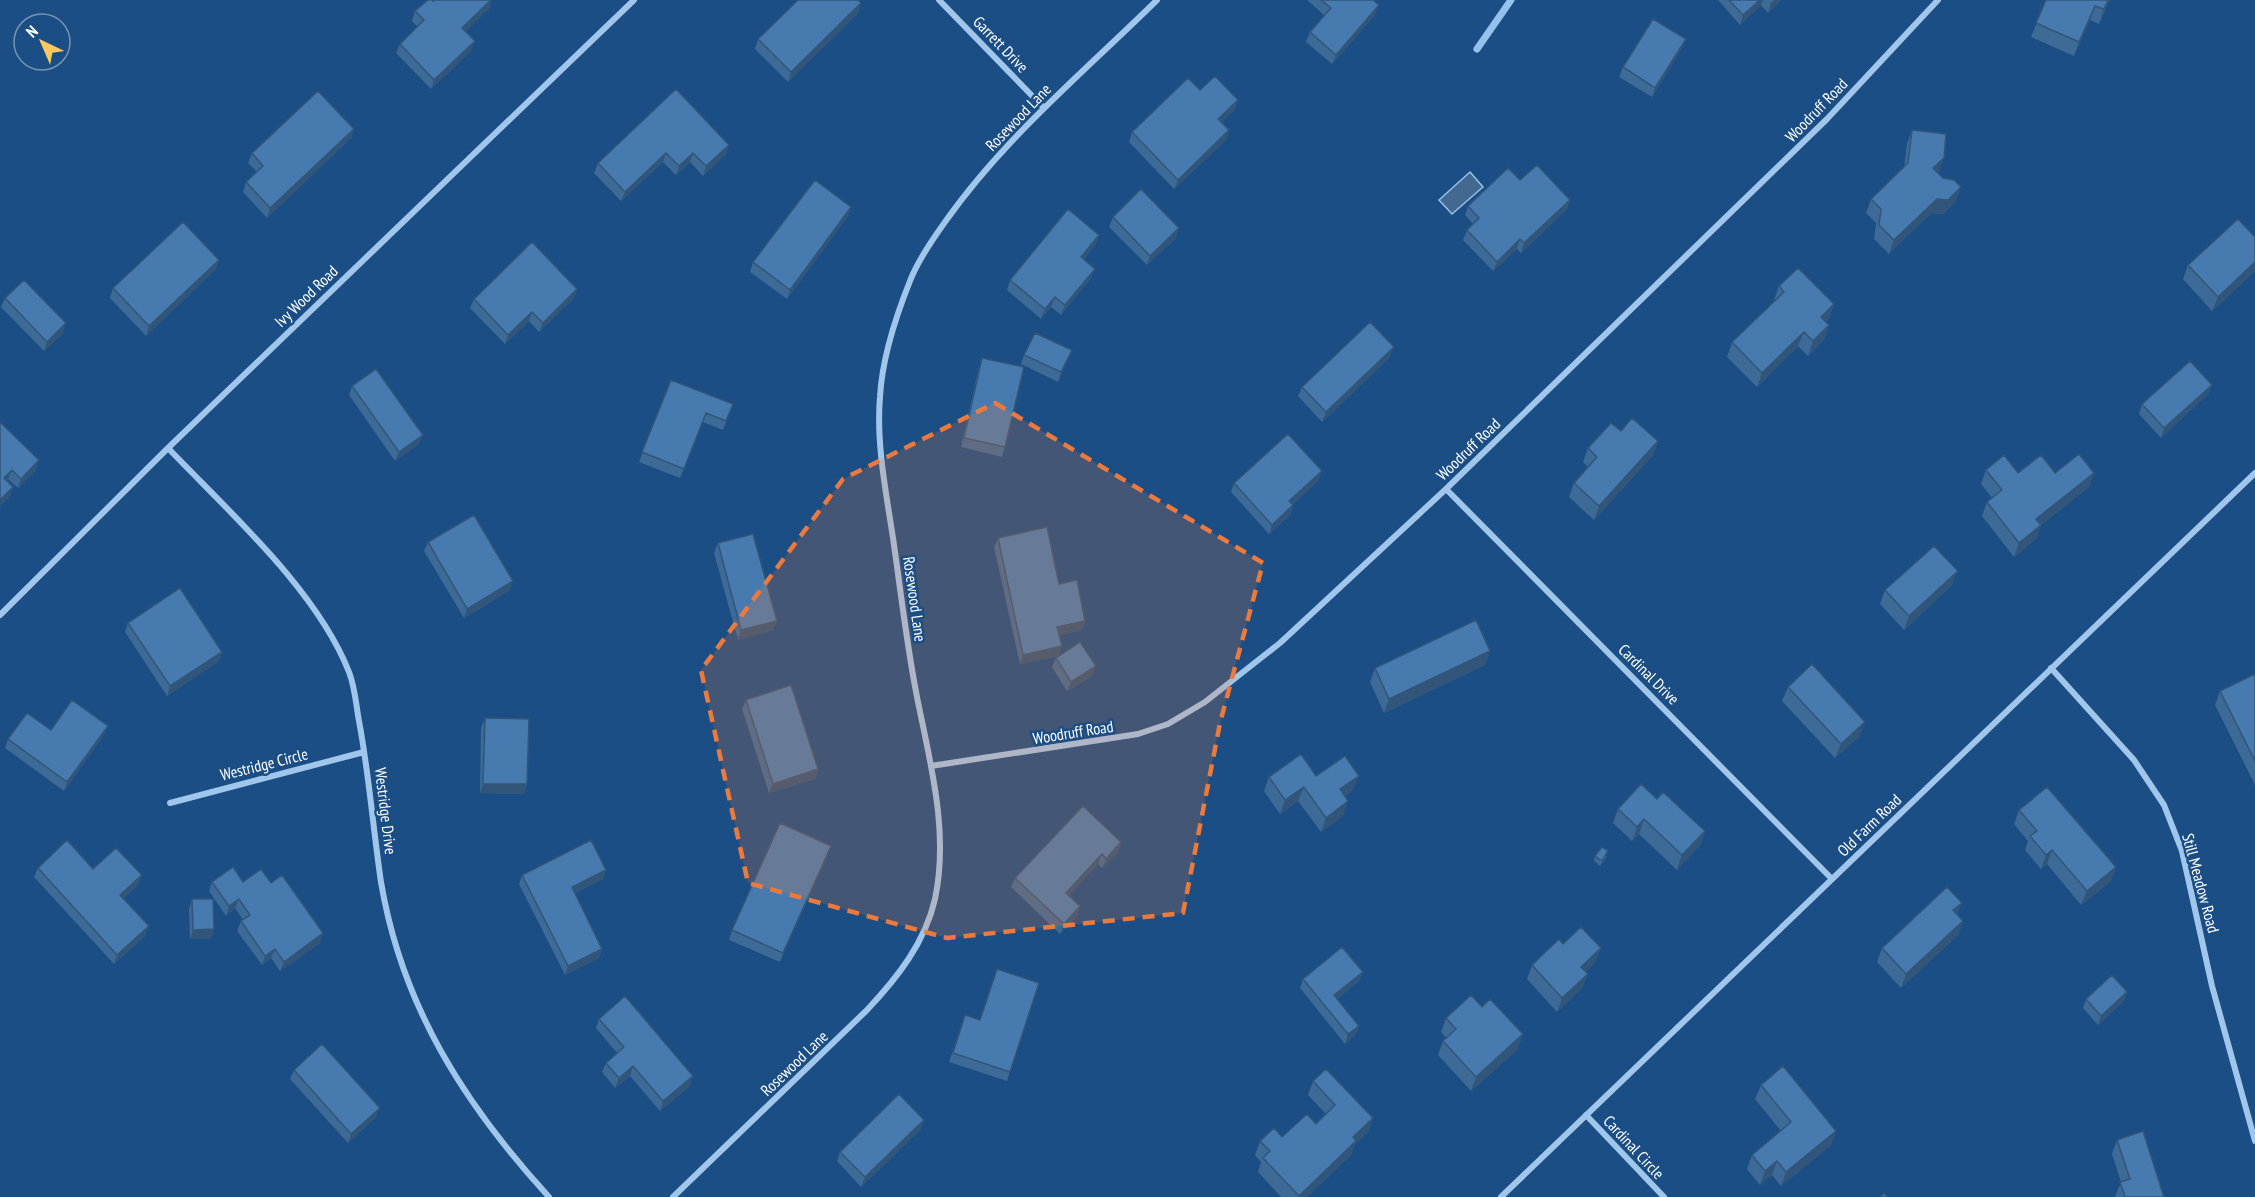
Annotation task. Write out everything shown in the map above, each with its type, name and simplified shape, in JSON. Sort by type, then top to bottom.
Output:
[{"type":"street","name":"Ivy Wood Road","points":[[0,615],[168,448],[634,0]]},
{"type":"street","name":"Garrett Drive","points":[[939,0],[1043,107]]},
{"type":"street","name":"Rosewood Lane","points":[[673,1197],[867,1010],[893,982],[925,930],[934,902],[940,870],[941,831],[912,670],[883,470],[879,396],[889,346],[910,279],[933,239],[965,194],[1043,107],[1157,0]]},
{"type":"street","name":"Woodruff Road","points":[[931,766],[1083,745],[1138,734],[1167,724],[1204,702],[1280,644],[1446,489],[1827,119],[1938,0]]},
{"type":"street","name":"Westridge Drive","points":[[168,448],[274,561],[322,618],[350,673],[364,752],[382,884],[399,957],[444,1061],[505,1148],[549,1197]]},
{"type":"street","name":"Old Farm Road","points":[[1501,1197],[2255,473]]},
{"type":"street","name":"Cardinal Drive","points":[[1446,489],[1832,879]]},
{"type":"street","name":"Still Meadow Road","points":[[2051,668],[2134,760],[2164,805],[2182,851],[2212,986],[2255,1141]]},
{"type":"street","name":"Westridge Circle","points":[[170,803],[364,752]]},
{"type":"street","name":"Cardinal Circle","points":[[1586,1115],[1664,1197]]},
{"type":"highlighted area","points":[[995,403],[1263,563],[1220,723],[1183,913],[947,938],[748,883],[701,670],[843,479]]},
{"type":"water","points":[[1470,172],[1483,187],[1452,214],[1439,200]]},
{"type":"building","points":[[428,0],[491,0],[462,28],[475,41],[434,80],[400,44],[424,20],[415,11]]},
{"type":"building","points":[[798,0],[858,0],[861,3],[791,72],[758,39]]},
{"type":"building","points":[[1321,0],[1373,0],[1379,5],[1336,55],[1310,32],[1331,8]]},
{"type":"building","points":[[1729,0],[1760,0],[1743,15]]},
{"type":"building","points":[[2046,0],[2108,0],[2104,9],[2095,6],[2079,42],[2036,23]]},
{"type":"building","points":[[1653,19],[1686,39],[1655,88],[1623,67]]},
{"type":"building","points":[[1215,76],[1238,100],[1218,119],[1229,130],[1178,180],[1132,132],[1188,78],[1200,90]]},
{"type":"building","points":[[676,89],[729,145],[706,166],[693,153],[679,166],[666,153],[625,192],[598,163]]},
{"type":"building","points":[[318,91],[354,129],[270,208],[246,182],[263,166],[252,153]]},
{"type":"building","points":[[1912,130],[1946,134],[1944,158],[1933,168],[1943,178],[1954,180],[1961,187],[1948,200],[1937,199],[1894,240],[1879,225],[1881,209],[1871,199],[1908,163]]},
{"type":"building","points":[[1537,165],[1570,200],[1524,243],[1520,239],[1497,262],[1467,230],[1479,218],[1468,206],[1508,168],[1520,180]]},
{"type":"building","points":[[815,180],[851,207],[790,290],[753,262]]},
{"type":"building","points":[[1141,189],[1179,228],[1150,256],[1113,217]]},
{"type":"building","points":[[1068,209],[1099,235],[1081,257],[1095,269],[1065,305],[1055,297],[1045,309],[1010,280]]},
{"type":"building","points":[[2238,219],[2255,237],[2255,262],[2218,297],[2188,265]]},
{"type":"building","points":[[183,222],[219,260],[149,326],[113,288]]},
{"type":"building","points":[[532,242],[577,289],[543,323],[532,312],[508,335],[474,299]]},
{"type":"building","points":[[1798,268],[1834,304],[1821,317],[1829,325],[1813,341],[1804,332],[1762,373],[1732,342],[1784,292],[1779,286]]},
{"type":"building","points":[[24,280],[66,323],[47,342],[5,298]]},
{"type":"building","points":[[1370,322],[1394,347],[1326,412],[1302,387]]},
{"type":"building","points":[[1035,333],[1072,350],[1061,372],[1024,355]]},
{"type":"building","points":[[982,358],[1024,367],[1005,447],[964,438]]},
{"type":"building","points":[[2190,361],[2212,385],[2164,428],[2142,404]]},
{"type":"building","points":[[376,369],[423,435],[399,452],[352,386]]},
{"type":"building","points":[[671,380],[733,404],[726,421],[706,413],[684,469],[642,452]]},
{"type":"building","points":[[1632,418],[1658,441],[1599,506],[1574,483],[1597,457],[1588,448],[1611,423],[1621,431]]},
{"type":"building","points":[[0,422],[39,460],[21,479],[12,470],[4,478],[13,487],[0,500]]},
{"type":"building","points":[[1288,434],[1322,471],[1289,501],[1293,505],[1272,525],[1234,483]]},
{"type":"building","points":[[2079,454],[2094,473],[2036,519],[2041,525],[2019,543],[1987,502],[2002,490],[1986,470],[2004,455],[2018,473],[2041,455],[2055,473]]},
{"type":"building","points":[[474,515],[513,581],[467,609],[428,542]]},
{"type":"building","points":[[1047,527],[1059,584],[1077,580],[1085,621],[1057,627],[1062,646],[1023,655],[998,538]]},
{"type":"building","points":[[753,534],[777,621],[741,630],[718,543]]},
{"type":"building","points":[[1934,546],[1958,571],[1909,616],[1885,590]]},
{"type":"building","points":[[180,588],[222,652],[170,686],[128,623]]},
{"type":"building","points":[[1476,620],[1490,651],[1389,699],[1375,668]]},
{"type":"building","points":[[1080,642],[1096,666],[1071,682],[1056,658]]},
{"type":"building","points":[[1812,664],[1865,722],[1841,744],[1788,687]]},
{"type":"building","points":[[2255,674],[2255,761],[2220,691]]},
{"type":"building","points":[[791,685],[818,769],[773,784],[746,700]]},
{"type":"building","points":[[72,700],[108,726],[67,782],[8,739],[27,713],[51,730]]},
{"type":"building","points":[[485,718],[529,719],[527,784],[483,784]]},
{"type":"building","points":[[1301,754],[1316,776],[1345,756],[1359,776],[1340,789],[1348,801],[1326,818],[1304,787],[1285,800],[1269,777]]},
{"type":"building","points":[[1641,784],[1657,799],[1663,792],[1705,831],[1682,855],[1644,819],[1637,827],[1618,809]]},
{"type":"building","points":[[2047,787],[2116,867],[2087,891],[2052,850],[2046,855],[2030,836],[2037,831],[2019,810]]},
{"type":"building","points":[[1083,806],[1121,842],[1106,859],[1102,854],[1066,893],[1080,906],[1064,924],[1015,878]]},
{"type":"building","points":[[780,823],[831,846],[783,953],[732,930]]},
{"type":"building","points":[[67,840],[93,869],[116,848],[142,875],[120,895],[149,926],[117,955],[38,868]]},
{"type":"building","points":[[591,840],[606,870],[572,887],[602,949],[568,966],[522,875]]},
{"type":"building","points":[[1602,847],[1608,851],[1602,861],[1595,856]]},
{"type":"building","points":[[233,867],[243,882],[261,869],[271,883],[282,875],[323,933],[284,962],[275,949],[265,956],[241,921],[250,915],[239,899],[229,906],[212,882]]},
{"type":"building","points":[[1947,887],[1962,903],[1953,910],[1963,921],[1906,974],[1882,948]]},
{"type":"building","points":[[192,899],[213,899],[214,929],[193,930]]},
{"type":"building","points":[[1581,927],[1601,948],[1581,967],[1588,974],[1562,998],[1532,965],[1559,939],[1563,944]]},
{"type":"building","points":[[1342,947],[1363,972],[1334,995],[1359,1026],[1348,1034],[1303,979]]},
{"type":"building","points":[[997,969],[1039,983],[1010,1072],[953,1053],[965,1015],[980,1020]]},
{"type":"building","points":[[2112,975],[2127,992],[2101,1016],[2086,999]]},
{"type":"building","points":[[1471,995],[1482,1007],[1490,999],[1523,1034],[1476,1077],[1443,1041],[1456,1029],[1446,1018]]},
{"type":"building","points":[[625,996],[693,1076],[663,1101],[633,1066],[619,1078],[606,1063],[624,1047],[599,1019]]},
{"type":"building","points":[[322,1044],[380,1108],[351,1134],[294,1070]]},
{"type":"building","points":[[1783,1066],[1836,1131],[1786,1172],[1777,1161],[1765,1171],[1752,1155],[1791,1122],[1761,1085]]},
{"type":"building","points":[[1326,1069],[1373,1118],[1353,1137],[1356,1141],[1299,1196],[1263,1158],[1270,1151],[1260,1141],[1274,1128],[1282,1137],[1307,1114],[1316,1124],[1335,1105],[1313,1081]]},
{"type":"building","points":[[899,1094],[924,1120],[865,1177],[840,1152]]},
{"type":"building","points":[[2143,1131],[2164,1197],[2125,1197],[2120,1182],[2130,1179],[2117,1140]]},
{"type":"waterway","points":[[1477,49],[1511,0]]}]
